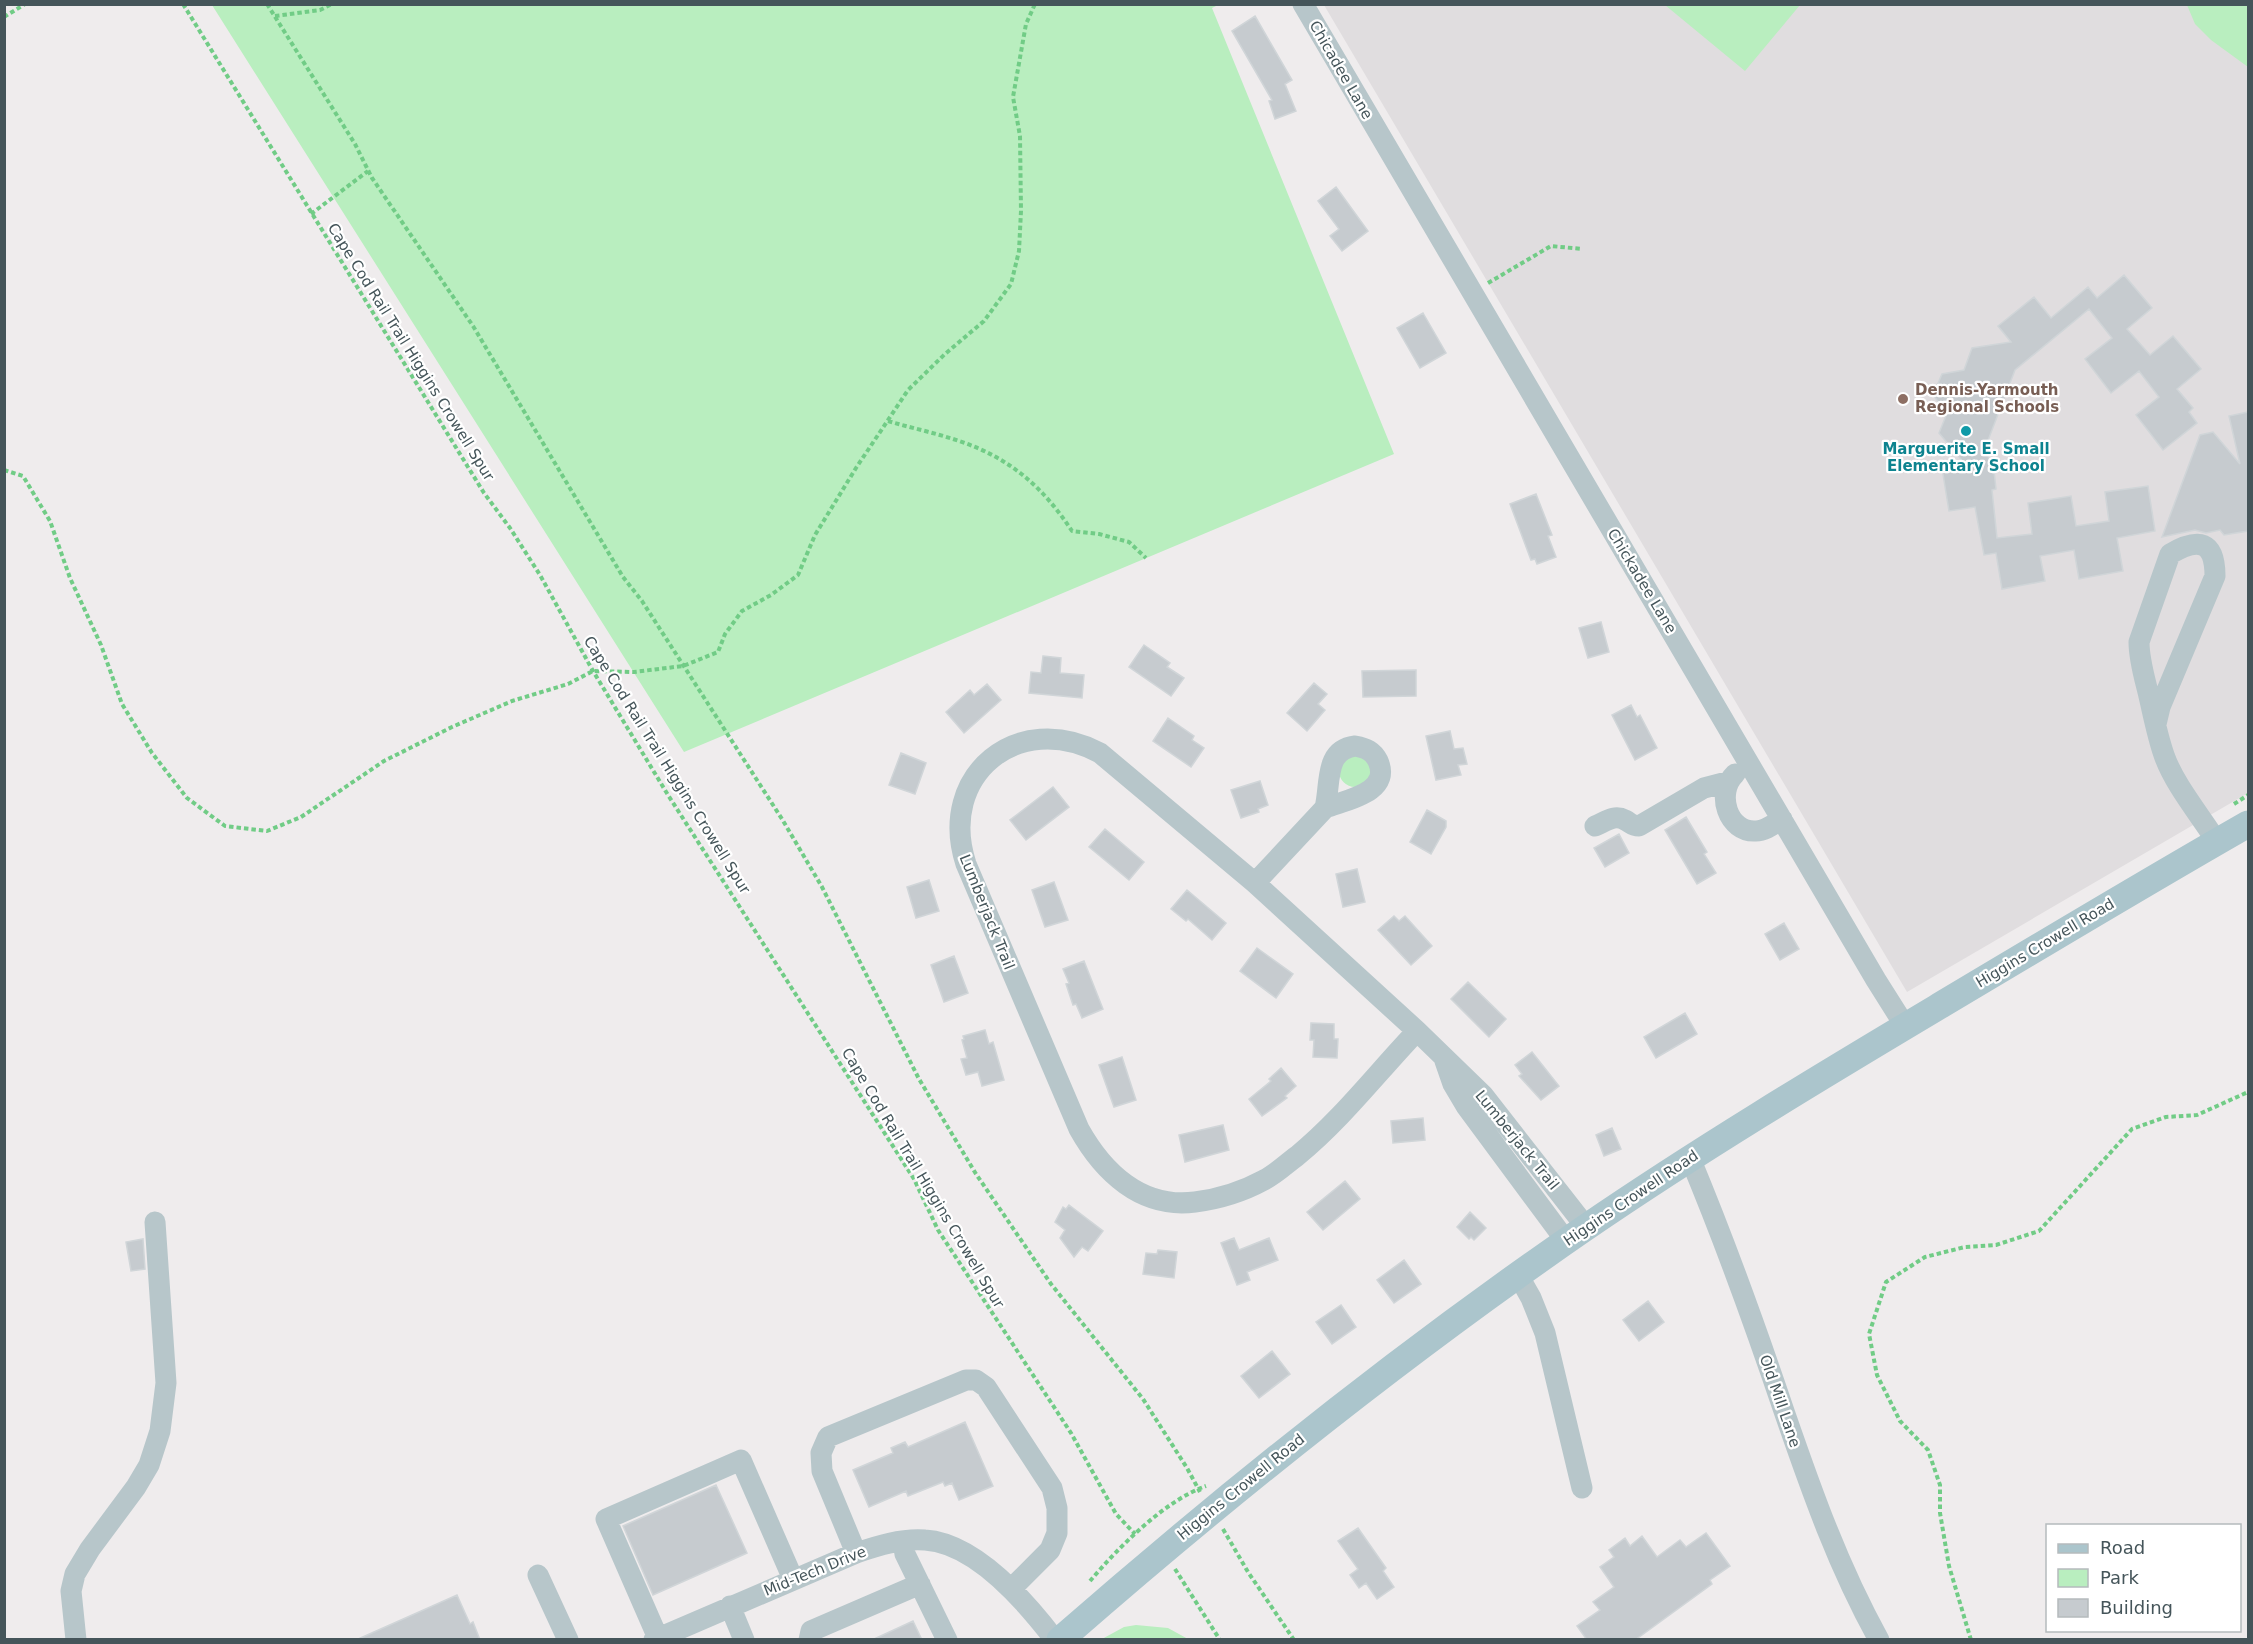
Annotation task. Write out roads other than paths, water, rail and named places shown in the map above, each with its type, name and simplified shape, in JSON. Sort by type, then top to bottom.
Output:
[{"type":"main road","name":"Higgins Crowell Road","points":[[1060,1640],[1163,1550],[1359,1393],[1576,1234],[1690,1158],[1905,1026],[2248,824]]},
{"type":"street","name":"Chicadee Lane","points":[[1303,4],[1379,136]]},
{"type":"street","name":"Chickadee Lane","points":[[1379,136],[1905,1026]]},
{"type":"street","points":[[2156,724],[2160,707],[2215,576],[2215,559],[2208,548],[2196,543],[2183,546],[2170,554],[2139,642],[2141,663],[2156,724],[2164,755],[2217,842]]},
{"type":"street","name":"Lumberjack Trail","points":[[1417,1031],[1329,1127],[1266,1180],[1236,1193],[1208,1200],[1174,1202],[1147,1196],[1119,1180],[1096,1156],[1073,1117],[966,864],[959,830],[961,810],[968,788],[980,769],[992,758],[1020,743],[1033,739],[1056,738],[1085,745],[1115,763],[1255,883],[1417,1031],[1483,1095],[1529,1154],[1576,1234]]},
{"type":"street","points":[[1595,826],[1614,817],[1639,826],[1704,788],[1727,782],[1750,764]]},
{"type":"street","points":[[1727,782],[1724,794],[1725,806],[1730,816],[1744,828],[1758,831],[1782,819]]},
{"type":"street","points":[[1255,883],[1325,808]]},
{"type":"street","name":"Lumberjack Trail","points":[[1444,1058],[1453,1084],[1466,1106],[1512,1167],[1576,1234]]},
{"type":"street","points":[[1512,1167],[1529,1154]]},
{"type":"street","name":"Old Mill Lane","points":[[1690,1158],[1738,1280],[1812,1493],[1852,1591],[1879,1640]]},
{"type":"street","points":[[76,1640],[71,1591],[75,1574],[90,1549],[136,1487],[149,1465],[160,1431],[166,1383],[154,1222]]},
{"type":"street","points":[[1518,1275],[1531,1298],[1545,1333],[1582,1488]]},
{"type":"street","points":[[856,1553],[822,1471],[821,1453],[828,1437],[966,1380],[976,1380],[986,1387],[1052,1488],[1057,1508],[1057,1533],[1050,1550],[1011,1589]]},
{"type":"street","points":[[664,1637],[606,1520],[741,1460],[793,1579]]},
{"type":"street","name":"Mid-Tech Drive","points":[[664,1637],[730,1606],[856,1553],[884,1545],[925,1539],[957,1549],[982,1564],[1011,1589],[1054,1640]]},
{"type":"street","points":[[903,1542],[905,1554],[947,1640]]},
{"type":"street","points":[[538,1575],[568,1640]]},
{"type":"street","points":[[809,1640],[811,1631],[920,1584]]},
{"type":"street","points":[[730,1606],[744,1640]]},
{"type":"place","name":"Dennis-Yarmouth Regional Schools","points":[[1903,399]]},
{"type":"place","name":"Marguerite E. Small Elementary School","points":[[1966,431]]}]
